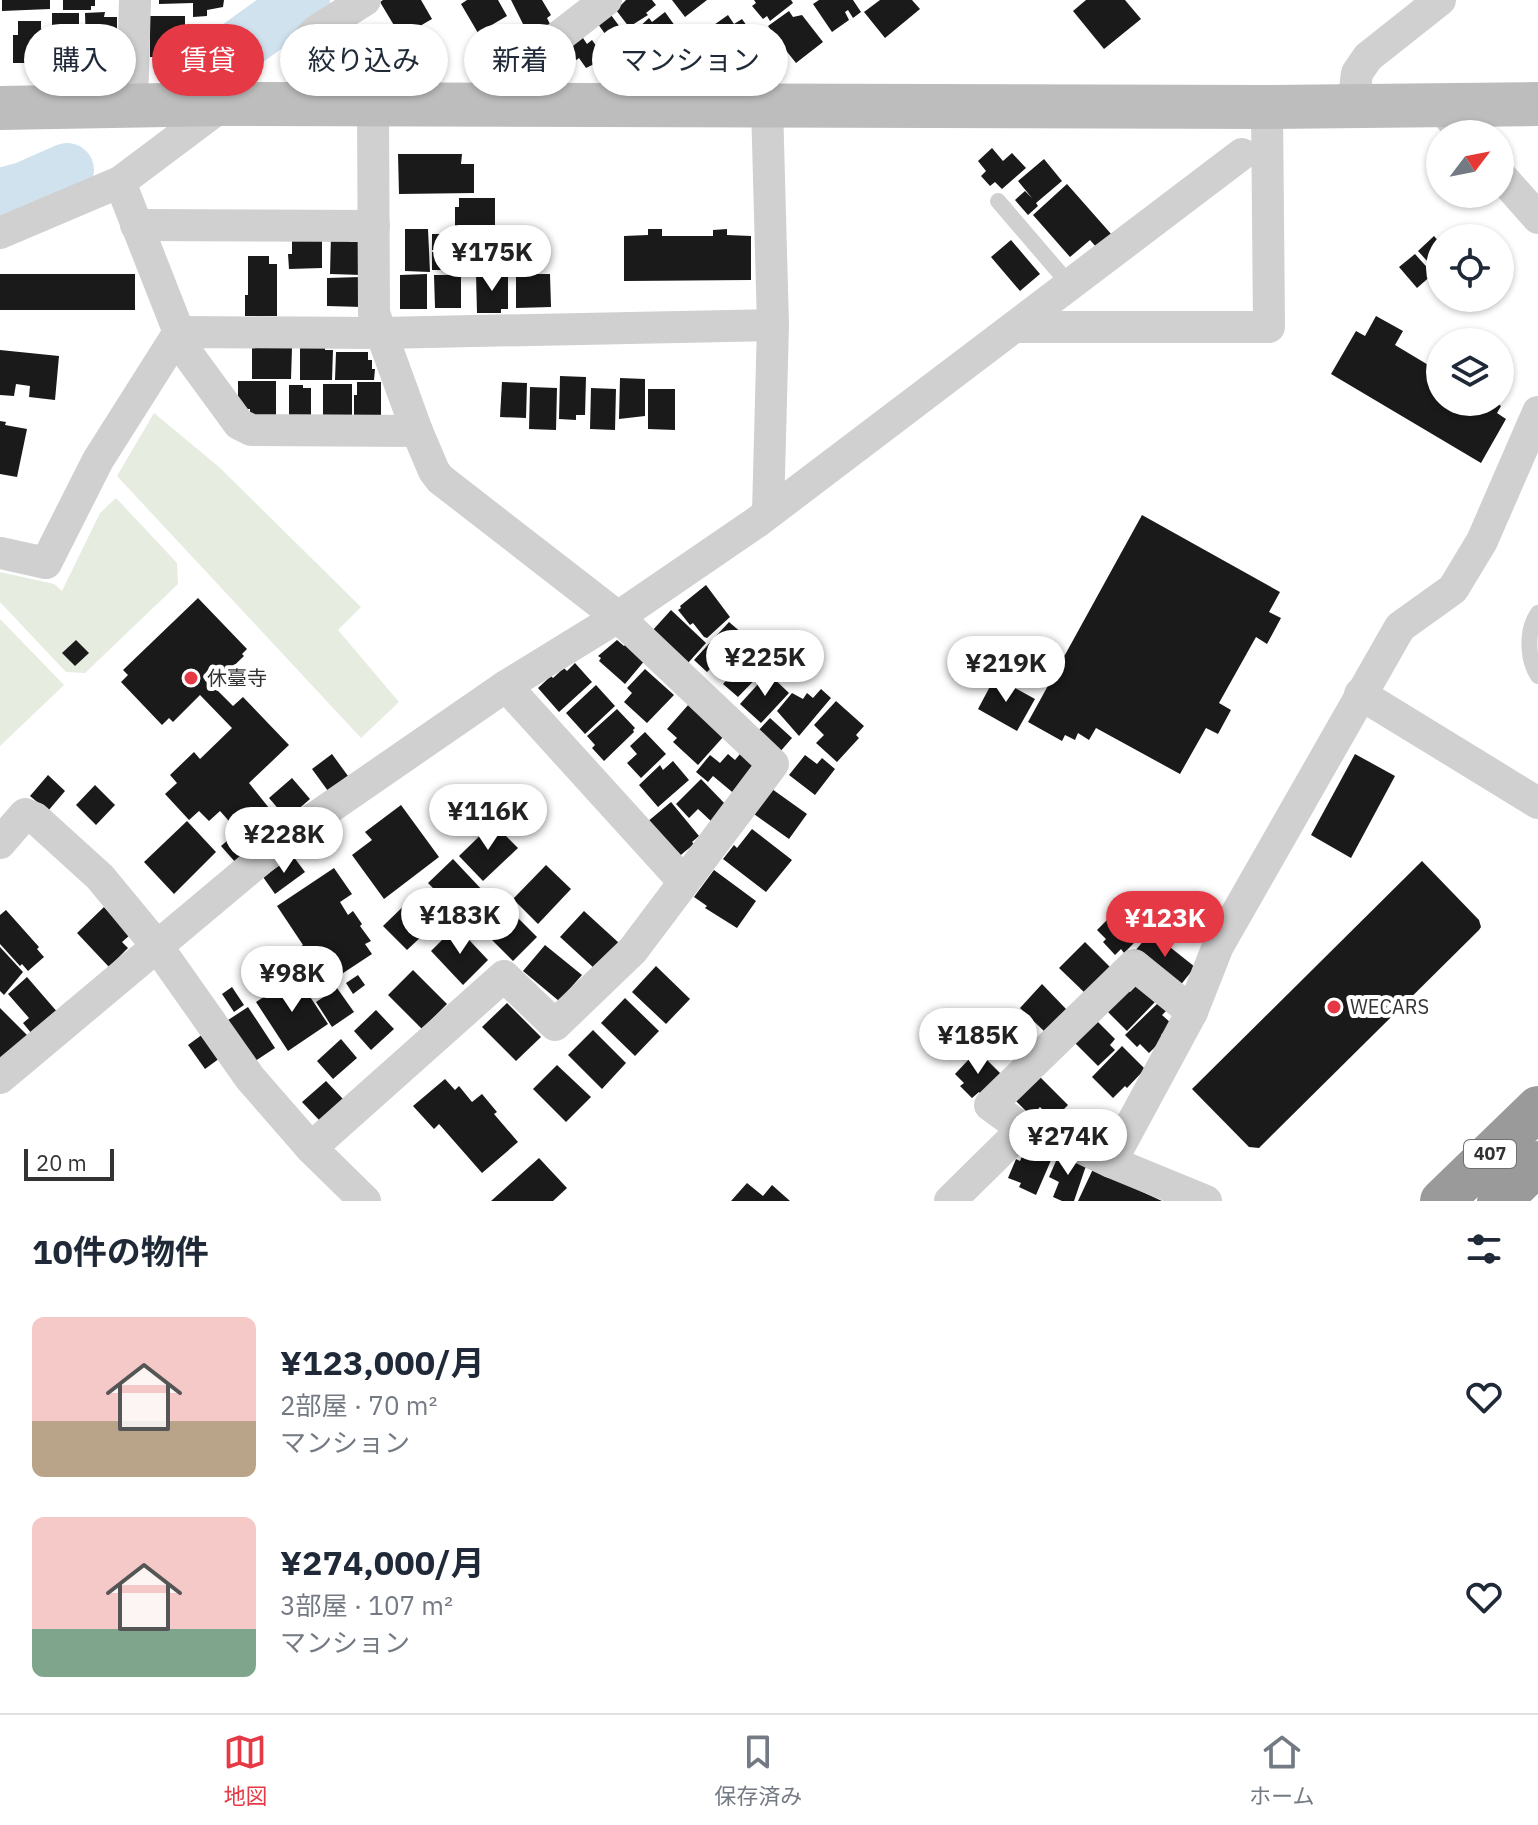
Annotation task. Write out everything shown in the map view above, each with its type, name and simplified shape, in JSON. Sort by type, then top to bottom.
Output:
[{"type":"highway","name":"407","points":[[1442,1201],[1538,1108]]},
{"type":"highway","name":"407","points":[[1499,1201],[1538,1163]]},
{"type":"street","points":[[132,105],[135,0]]},
{"type":"street","points":[[303,105],[305,43],[316,31],[365,0]]},
{"type":"street","points":[[533,106],[532,71],[539,52],[606,0]]},
{"type":"street","points":[[1353,106],[1357,73],[1368,57],[1440,0]]},
{"type":"street","points":[[0,233],[120,182],[224,104]]},
{"type":"street","points":[[0,108],[224,104],[1353,106],[1452,120],[1538,104]]},
{"type":"street","points":[[767,105],[773,325],[768,513]]},
{"type":"street","points":[[311,1148],[504,976],[555,1025],[633,950],[773,764],[618,617],[440,479],[417,431],[374,313],[373,106]]},
{"type":"street","points":[[1015,327],[1269,327],[1267,107]]},
{"type":"street","points":[[0,1078],[290,835],[506,686],[618,617],[768,513],[1242,154]]},
{"type":"street","points":[[120,182],[187,353],[239,424],[251,430],[417,431]]},
{"type":"street","points":[[1514,191],[1538,218]]},
{"type":"street","points":[[136,225],[374,226]]},
{"type":"street","points":[[179,332],[381,333],[773,325]]},
{"type":"street","points":[[0,553],[46,563],[98,460],[179,332]]},
{"type":"street","points":[[1111,1162],[1192,1012],[1218,946],[1360,694],[1400,627],[1453,589],[1482,541],[1538,413]]},
{"type":"street","points":[[506,686],[684,882]]},
{"type":"street","points":[[1360,694],[1538,803]]},
{"type":"street","points":[[0,843],[25,814],[35,818],[100,877],[157,946],[250,1078],[311,1148],[365,1201]]},
{"type":"street","points":[[1023,1129],[990,1105],[1134,965],[1192,1012]]},
{"type":"street","points":[[950,1201],[1023,1129],[1037,1127],[1206,1201]]},
{"type":"lane","points":[[998,201],[1070,285]]},
{"type":"lane","points":[[1538,613],[1533,620],[1529,642],[1533,668],[1538,676]]},
{"type":"shaded area","points":[[154,413],[219,467],[361,607],[338,630],[399,702],[361,738],[117,476]]},
{"type":"shaded area","points":[[116,498],[177,563],[178,584],[85,673],[66,672],[0,602],[0,572],[54,584],[62,591],[100,513]]},
{"type":"shaded area","points":[[0,619],[64,685],[0,746]]},
{"type":"building","points":[[2,0],[50,0],[50,9],[2,11]]},
{"type":"building","points":[[63,0],[95,0],[95,6],[91,6],[91,10],[63,10]]},
{"type":"building","points":[[159,0],[224,0],[223,7],[207,10],[207,16],[193,17],[193,3],[159,4]]},
{"type":"building","points":[[421,0],[432,19],[423,24],[393,24],[380,2]]},
{"type":"building","points":[[467,0],[498,0],[507,16],[493,24],[473,24],[461,4]]},
{"type":"building","points":[[511,0],[542,0],[551,15],[547,18],[550,24],[523,24]]},
{"type":"building","points":[[626,0],[652,0],[656,5],[646,13],[648,15],[634,24],[627,24],[616,10]]},
{"type":"building","points":[[672,0],[707,0],[685,17]]},
{"type":"building","points":[[754,0],[791,0],[793,3],[770,21],[767,16],[763,19],[752,6],[756,3]]},
{"type":"building","points":[[819,0],[853,0],[861,12],[853,18],[848,10],[845,12],[849,20],[832,32],[813,4]]},
{"type":"building","points":[[880,0],[912,0],[920,9],[885,38],[864,12]]},
{"type":"building","points":[[1086,0],[1125,0],[1141,19],[1104,49],[1073,11]]},
{"type":"building","points":[[789,11],[793,17],[802,15],[823,42],[796,63],[788,53],[788,24],[771,24]]},
{"type":"building","points":[[105,12],[104,17],[117,17],[117,24],[85,24],[85,13]]},
{"type":"building","points":[[665,12],[674,24],[643,24],[649,18],[652,22]]},
{"type":"building","points":[[52,13],[79,13],[79,24],[52,24]]},
{"type":"building","points":[[611,15],[618,24],[598,24]]},
{"type":"building","points":[[728,15],[734,24],[715,24]]},
{"type":"building","points":[[150,16],[185,16],[185,24],[152,24],[150,57]]},
{"type":"building","points":[[18,21],[41,21],[41,24],[24,24],[24,63],[13,63],[13,35],[18,35]]},
{"type":"building","points":[[581,35],[587,44],[592,40],[592,65],[586,68],[579,58],[576,60],[576,39]]},
{"type":"building","points":[[992,148],[1003,161],[1012,153],[1026,168],[1002,189],[995,182],[990,186],[981,176],[986,171],[978,161]]},
{"type":"building","points":[[398,154],[462,154],[461,164],[474,164],[474,193],[399,194]]},
{"type":"building","points":[[1044,159],[1062,181],[1036,203],[1038,206],[1028,215],[1015,200],[1025,191],[1032,198],[1018,181]]},
{"type":"building","points":[[1067,184],[1112,235],[1097,248],[1090,240],[1070,257],[1033,215]]},
{"type":"building","points":[[459,198],[495,198],[495,270],[454,270],[454,244],[479,244],[479,231],[455,231],[455,207],[459,207]]},
{"type":"building","points":[[405,229],[428,229],[430,272],[405,271]]},
{"type":"building","points":[[648,229],[662,229],[662,236],[713,236],[713,230],[727,229],[727,235],[751,236],[751,280],[624,281],[624,236],[648,235]]},
{"type":"building","points":[[432,234],[443,234],[443,250],[432,250]]},
{"type":"building","points":[[331,235],[351,242],[362,242],[362,275],[330,274]]},
{"type":"building","points":[[292,237],[322,237],[322,268],[289,269]]},
{"type":"building","points":[[1011,240],[1040,274],[1020,291],[991,257]]},
{"type":"building","points":[[1426,244],[1426,260],[1418,251]]},
{"type":"building","points":[[432,252],[443,252],[443,270],[432,270]]},
{"type":"building","points":[[1415,254],[1426,266],[1426,280],[1417,288],[1399,267]]},
{"type":"building","points":[[248,256],[269,256],[269,264],[277,264],[277,316],[245,316]]},
{"type":"building","points":[[0,274],[135,274],[135,310],[0,310]]},
{"type":"building","points":[[427,274],[427,309],[400,309],[400,275]]},
{"type":"building","points":[[476,274],[508,274],[508,309],[501,309],[501,313],[477,313]]},
{"type":"building","points":[[516,274],[550,274],[551,307],[516,308]]},
{"type":"building","points":[[434,275],[461,275],[461,308],[435,308]]},
{"type":"building","points":[[361,277],[362,307],[327,306],[327,278]]},
{"type":"building","points":[[1376,316],[1403,331],[1395,345],[1426,364],[1426,416],[1502,416],[1506,419],[1481,463],[1331,374],[1356,331],[1365,336]]},
{"type":"building","points":[[300,346],[325,346],[325,350],[333,350],[332,380],[300,380]]},
{"type":"building","points":[[292,347],[291,379],[252,379],[252,348]]},
{"type":"building","points":[[0,350],[59,356],[55,400],[29,397],[30,386],[16,384],[14,396],[0,395]]},
{"type":"building","points":[[336,352],[368,352],[368,360],[372,360],[372,369],[375,369],[374,380],[335,380]]},
{"type":"building","points":[[560,376],[586,377],[585,415],[576,415],[576,420],[559,419]]},
{"type":"building","points":[[620,378],[645,379],[645,416],[619,419]]},
{"type":"building","points":[[238,381],[276,381],[276,418],[250,418],[250,409],[238,406]]},
{"type":"building","points":[[357,382],[381,382],[381,416],[354,416]]},
{"type":"building","points":[[502,382],[527,383],[526,418],[500,417]]},
{"type":"building","points":[[323,384],[352,384],[352,417],[323,417]]},
{"type":"building","points":[[289,385],[311,388],[311,417],[289,417]]},
{"type":"building","points":[[530,387],[557,388],[556,430],[529,429]]},
{"type":"building","points":[[591,388],[616,389],[615,430],[590,429]]},
{"type":"building","points":[[648,389],[675,389],[675,430],[648,429]]},
{"type":"building","points":[[0,421],[6,422],[5,425],[27,429],[17,477],[0,474]]},
{"type":"building","points":[[1142,515],[1280,592],[1269,612],[1281,618],[1267,644],[1256,637],[1219,703],[1231,710],[1218,734],[1206,728],[1180,774],[1096,728],[1089,740],[1078,733],[1075,740],[1065,735],[1062,741],[1028,722]]},
{"type":"building","points":[[706,585],[730,617],[707,638],[693,623],[690,625],[678,610]]},
{"type":"building","points":[[198,598],[247,649],[242,654],[244,656],[213,686],[233,706],[243,697],[289,745],[249,783],[277,818],[280,816],[285,822],[236,863],[221,846],[234,835],[232,833],[236,829],[220,811],[209,821],[199,811],[189,820],[165,794],[177,783],[170,775],[194,752],[200,759],[232,728],[200,695],[173,722],[169,718],[162,725],[121,682],[128,675],[123,670]]},
{"type":"building","points":[[671,610],[706,643],[688,663],[652,631]]},
{"type":"building","points":[[729,622],[750,640],[724,668],[717,662],[707,672],[694,660]]},
{"type":"building","points":[[76,640],[89,653],[75,666],[62,653]]},
{"type":"building","points":[[617,640],[624,646],[627,643],[646,659],[625,684],[599,661],[601,658],[598,656]]},
{"type":"building","points":[[749,647],[769,665],[738,697],[723,684],[737,669],[732,665]]},
{"type":"building","points":[[575,663],[592,682],[559,712],[538,688],[551,676],[553,678],[564,668],[567,671]]},
{"type":"building","points":[[645,669],[674,695],[647,723],[624,702],[632,693],[627,688]]},
{"type":"building","points":[[768,673],[789,693],[761,723],[740,704]]},
{"type":"building","points":[[995,677],[1035,699],[1017,731],[978,709]]},
{"type":"building","points":[[596,685],[615,706],[585,734],[566,713]]},
{"type":"building","points":[[821,689],[831,698],[799,736],[777,711],[792,693],[803,699],[807,693],[813,698]]},
{"type":"building","points":[[836,701],[864,726],[856,735],[859,738],[837,762],[816,743],[824,735],[814,725]]},
{"type":"building","points":[[689,704],[724,736],[698,765],[673,742],[677,738],[667,729]]},
{"type":"building","points":[[617,709],[635,728],[634,732],[604,761],[592,748],[595,745],[587,736]]},
{"type":"building","points":[[770,718],[792,738],[779,753],[756,733]]},
{"type":"building","points":[[645,732],[666,754],[641,778],[627,763],[637,754],[630,746]]},
{"type":"building","points":[[332,754],[348,776],[328,791],[312,769]]},
{"type":"building","points":[[728,754],[735,760],[740,754],[753,765],[737,796],[713,776],[708,782],[696,772],[710,755],[720,763]]},
{"type":"building","points":[[1355,754],[1395,776],[1351,858],[1311,835]]},
{"type":"building","points":[[805,755],[817,764],[822,758],[835,769],[815,795],[789,775]]},
{"type":"building","points":[[673,761],[689,780],[658,807],[639,785],[660,765],[663,770]]},
{"type":"building","points":[[48,775],[65,791],[48,811],[30,796]]},
{"type":"building","points":[[292,778],[310,799],[287,819],[269,798]]},
{"type":"building","points":[[701,779],[728,807],[712,822],[698,809],[689,818],[676,804]]},
{"type":"building","points":[[95,785],[115,805],[96,825],[76,805]]},
{"type":"building","points":[[772,789],[807,814],[789,839],[754,814]]},
{"type":"building","points":[[671,802],[699,836],[676,859],[646,823]]},
{"type":"building","points":[[401,805],[439,857],[384,899],[352,855],[372,840],[365,832]]},
{"type":"building","points":[[187,821],[216,852],[174,894],[144,862]]},
{"type":"building","points":[[493,823],[518,848],[483,881],[459,856]]},
{"type":"building","points":[[752,829],[792,860],[766,892],[723,859],[734,845],[737,848]]},
{"type":"building","points":[[293,856],[305,872],[275,894],[263,877]]},
{"type":"building","points":[[453,859],[484,892],[460,916],[428,883]]},
{"type":"building","points":[[1422,861],[1479,920],[1481,927],[1259,1148],[1249,1147],[1192,1089]]},
{"type":"building","points":[[546,865],[571,889],[538,924],[513,899]]},
{"type":"building","points":[[334,868],[352,894],[340,902],[348,915],[353,911],[362,924],[360,926],[371,941],[365,944],[372,954],[325,985],[313,967],[309,970],[295,950],[303,945],[277,906]]},
{"type":"building","points":[[714,870],[756,901],[737,928],[705,908],[707,906],[694,897]]},
{"type":"building","points":[[417,893],[441,918],[407,950],[383,926]]},
{"type":"building","points":[[504,904],[537,937],[513,961],[480,928]]},
{"type":"building","points":[[104,907],[130,935],[122,942],[128,948],[109,967],[77,933]]},
{"type":"building","points":[[1120,907],[1145,932],[1124,953],[1121,949],[1115,955],[1097,930]]},
{"type":"building","points":[[6,910],[44,957],[28,971],[0,944],[0,915]]},
{"type":"building","points":[[584,911],[619,943],[595,969],[560,937]]},
{"type":"building","points":[[456,926],[488,960],[463,985],[431,951]]},
{"type":"building","points":[[1151,932],[1195,967],[1179,987],[1134,952]]},
{"type":"building","points":[[1085,942],[1110,967],[1085,993],[1059,968]]},
{"type":"building","points":[[545,945],[582,975],[559,1001],[523,971]]},
{"type":"building","points":[[0,947],[23,972],[4,995],[0,991]]},
{"type":"building","points":[[656,966],[690,999],[666,1024],[632,992]]},
{"type":"building","points":[[413,970],[447,1004],[422,1029],[388,995]]},
{"type":"building","points":[[358,975],[365,985],[353,994],[346,983]]},
{"type":"building","points":[[27,977],[59,1014],[36,1039],[23,1023],[29,1018],[8,994]]},
{"type":"building","points":[[299,980],[328,1024],[288,1051],[256,1002],[285,983],[288,987]]},
{"type":"building","points":[[1042,984],[1067,1010],[1045,1032],[1020,1008]]},
{"type":"building","points":[[1137,985],[1155,1002],[1127,1031],[1104,1008],[1125,987],[1130,992]]},
{"type":"building","points":[[232,987],[244,1005],[234,1012],[222,994]]},
{"type":"building","points":[[337,988],[354,1012],[332,1027],[316,1002]]},
{"type":"building","points":[[625,998],[659,1031],[635,1056],[601,1023]]},
{"type":"building","points":[[1159,1002],[1167,1010],[1162,1015],[1172,1024],[1161,1035],[1164,1038],[1149,1053],[1125,1035]]},
{"type":"building","points":[[507,1003],[541,1037],[516,1061],[482,1027]]},
{"type":"building","points":[[248,1007],[275,1048],[252,1063],[225,1022]]},
{"type":"building","points":[[0,1008],[28,1036],[0,1065]]},
{"type":"building","points":[[376,1010],[394,1029],[371,1050],[354,1031]]},
{"type":"building","points":[[1012,1014],[1033,1034],[1027,1040],[1031,1044],[1016,1062],[995,1039],[1003,1031],[999,1027]]},
{"type":"building","points":[[1094,1018],[1115,1039],[1110,1045],[1115,1050],[1098,1066],[1070,1038]]},
{"type":"building","points":[[593,1030],[626,1063],[602,1089],[568,1055]]},
{"type":"building","points":[[203,1034],[220,1058],[205,1069],[188,1045]]},
{"type":"building","points":[[341,1039],[357,1058],[333,1079],[317,1061]]},
{"type":"building","points":[[1122,1046],[1145,1069],[1113,1098],[1092,1077]]},
{"type":"building","points":[[982,1055],[1002,1075],[982,1096],[979,1092],[972,1098],[960,1086],[964,1083],[955,1074],[971,1057],[976,1062]]},
{"type":"building","points":[[557,1065],[591,1097],[566,1122],[533,1089]]},
{"type":"building","points":[[1037,1074],[1068,1105],[1053,1120],[1040,1107],[1031,1116],[1013,1098]]},
{"type":"building","points":[[445,1079],[455,1090],[459,1086],[472,1102],[482,1094],[518,1142],[482,1173],[439,1124],[434,1129],[413,1106]]},
{"type":"building","points":[[326,1081],[343,1099],[320,1121],[302,1102]]},
{"type":"building","points":[[1041,1145],[1055,1151],[1036,1195],[1019,1187],[1021,1183],[1008,1178],[1016,1159],[1020,1161],[1027,1146],[1038,1151]]},
{"type":"building","points":[[1060,1152],[1087,1163],[1074,1201],[1053,1197],[1059,1182],[1049,1177]]},
{"type":"building","points":[[539,1158],[567,1188],[553,1201],[491,1201]]},
{"type":"building","points":[[1093,1169],[1162,1201],[1078,1201]]},
{"type":"building","points":[[747,1183],[763,1196],[772,1185],[790,1201],[731,1201]]},
{"type":"waterway","points":[[264,28],[303,0]]},
{"type":"waterway","points":[[0,195],[24,189],[67,170]]},
{"type":"place","name":"休臺寺","points":[[191,678]]},
{"type":"place","name":"WECARS","points":[[1334,1007]]}]
